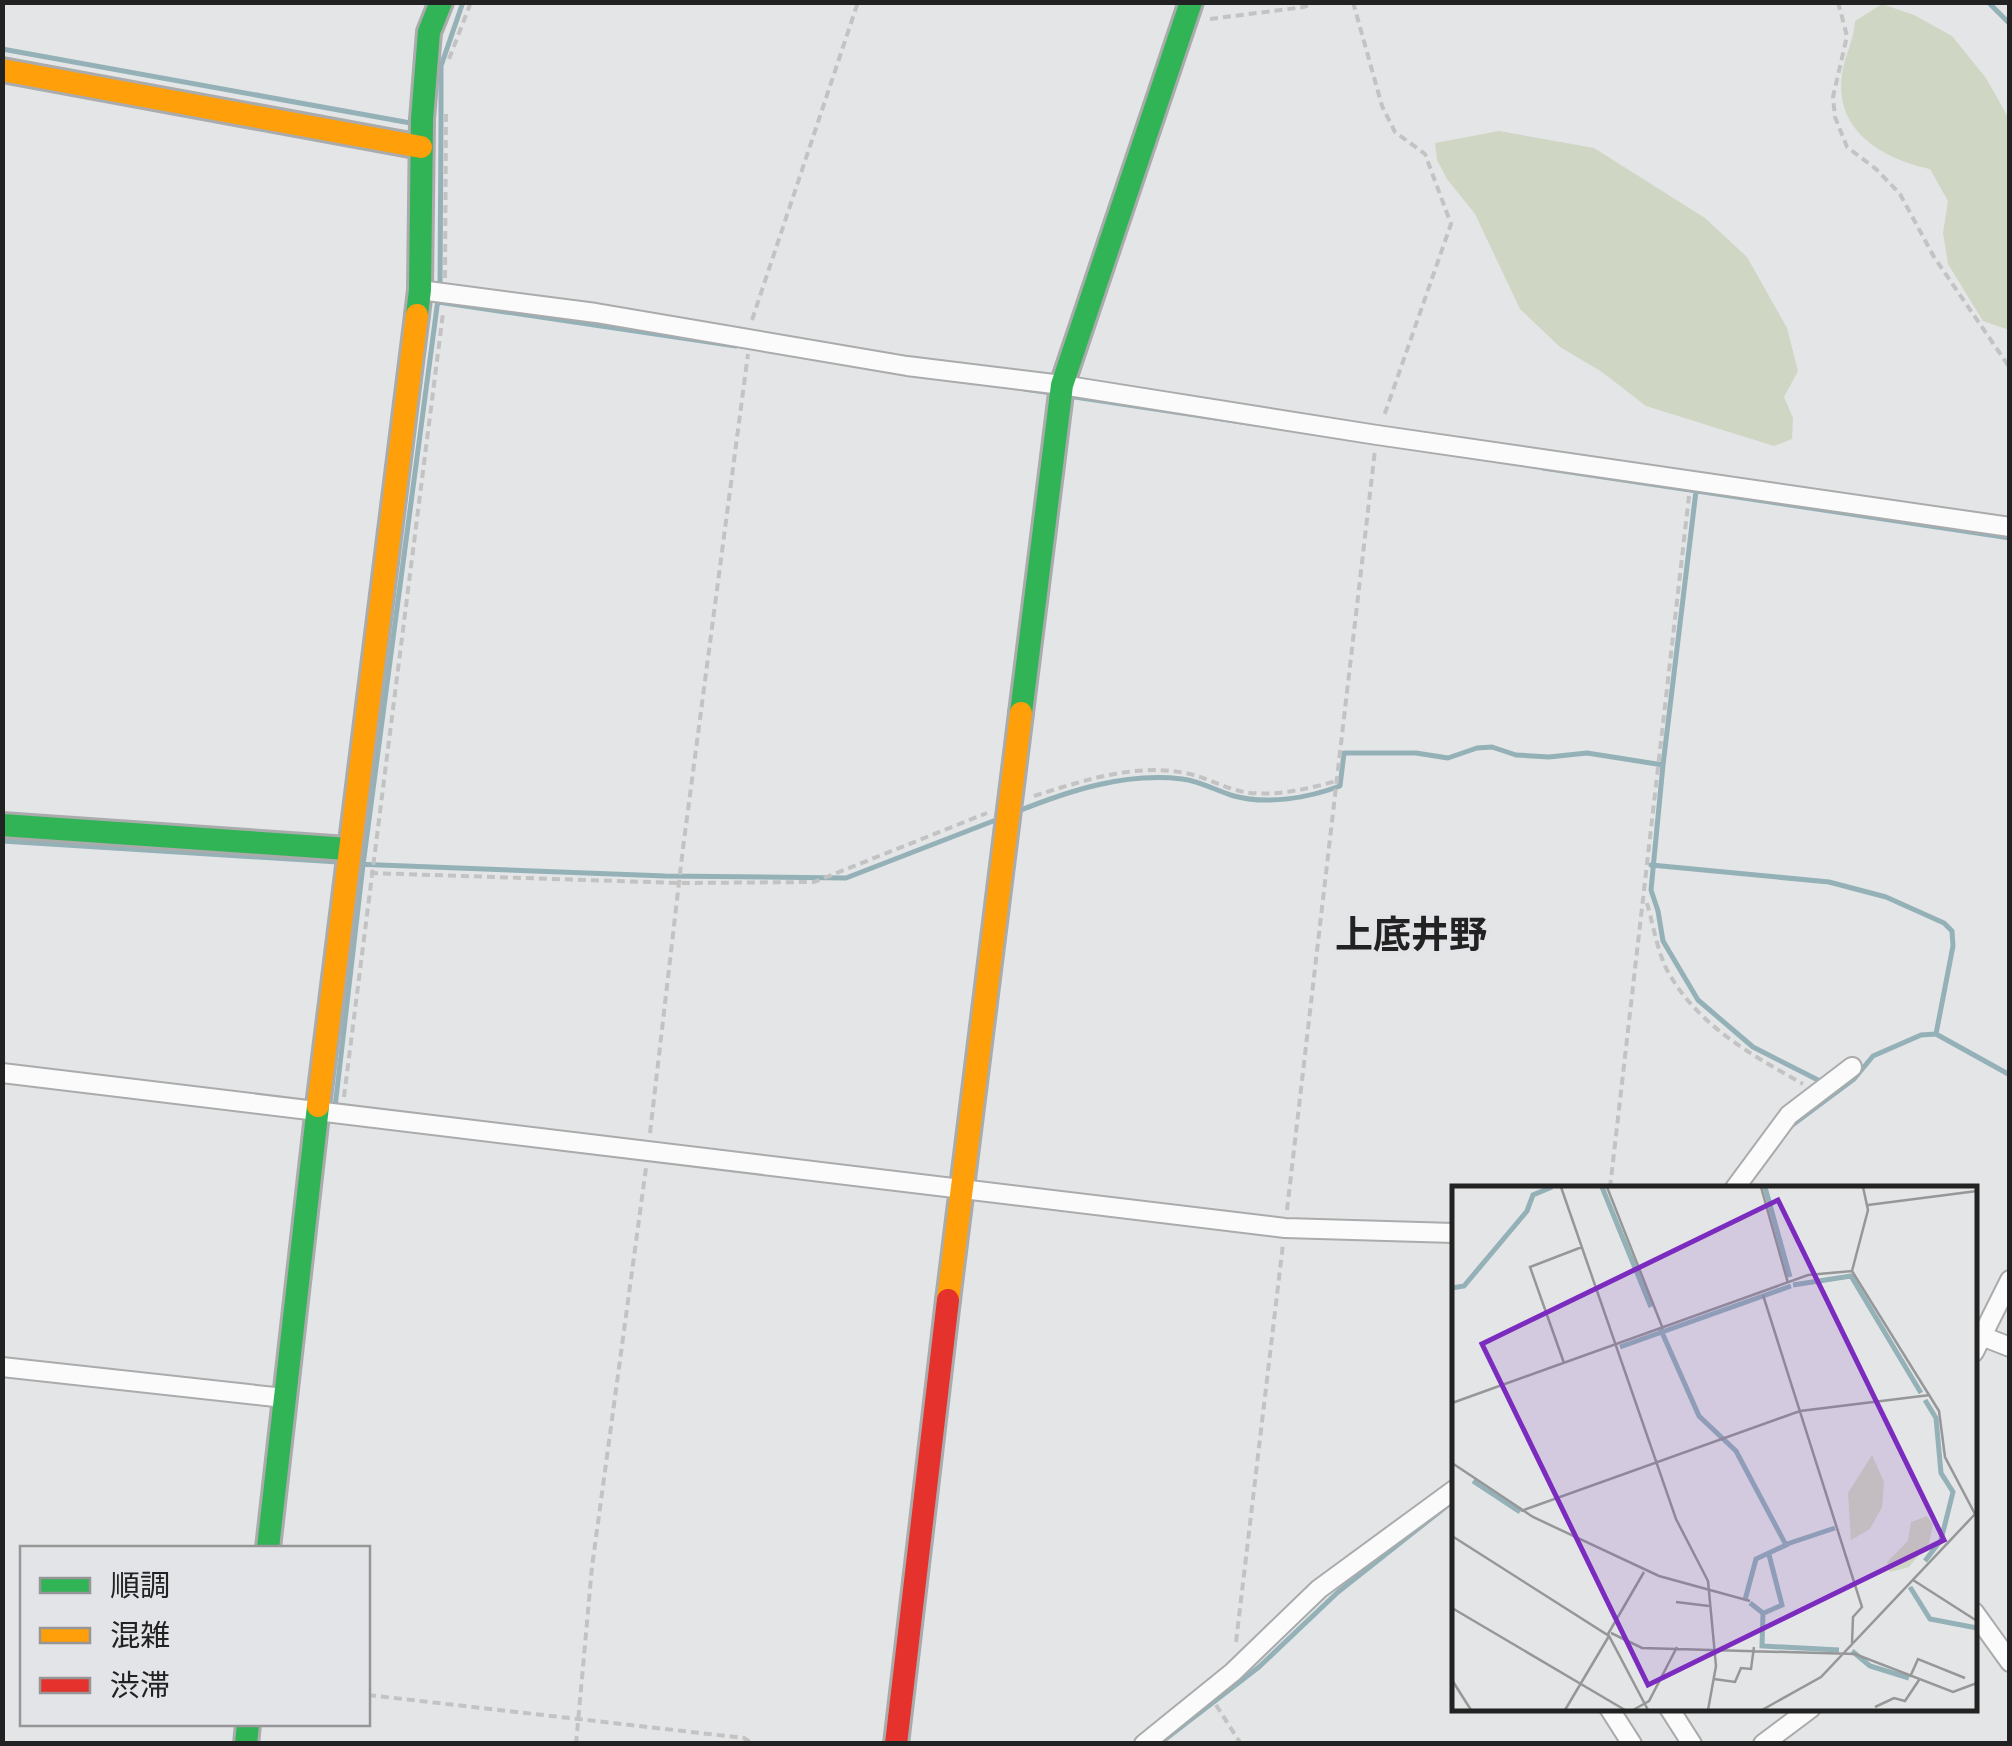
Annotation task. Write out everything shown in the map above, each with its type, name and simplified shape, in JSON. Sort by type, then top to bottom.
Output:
[{"type":"street","points":[[268,1546],[348,849],[420,290],[421,146],[430,32],[441,2]]},
{"type":"street","points":[[896,1744],[1062,385],[1188,10]]},
{"type":"street","points":[[2,70],[421,146]]},
{"type":"street","points":[[420,290],[596,313],[906,366],[1062,385],[1377,436],[2010,527]]},
{"type":"street","points":[[2,825],[348,849]]},
{"type":"street","points":[[1736,1186],[1789,1115],[1852,1067]]},
{"type":"street","points":[[2,1073],[1285,1228],[1452,1234]]},
{"type":"street","points":[[2010,1280],[1979,1334],[2010,1347]]},
{"type":"street","points":[[2,1367],[284,1398]]},
{"type":"street","points":[[1144,1744],[1233,1672],[1319,1589],[1452,1491]]},
{"type":"street","points":[[1977,1616],[2010,1662]]},
{"type":"street","points":[[1610,1711],[1632,1744]]},
{"type":"street","points":[[1671,1711],[1692,1744]]},
{"type":"street","points":[[1763,1744],[1786,1716]]},
{"type":"path","points":[[446,66],[471,2]]},
{"type":"path","points":[[576,1744],[592,1567],[648,1151],[678,883],[750,325],[858,2]]},
{"type":"path","points":[[1188,10],[1197,21],[1317,2]]},
{"type":"path","points":[[1233,1672],[1377,436],[1452,224],[1425,154],[1396,132],[1382,106],[1353,2]]},
{"type":"path","points":[[1838,2],[1848,36],[1833,97],[1835,117],[1847,147],[1900,194],[1934,257],[2010,368]]},
{"type":"path","points":[[342,1116],[446,294],[446,104]]},
{"type":"path","points":[[1691,482],[1642,886],[1666,968],[1707,1022],[1744,1051],[1819,1092]]},
{"type":"path","points":[[370,874],[678,883],[814,882],[1008,804],[1094,777],[1142,771],[1184,772],[1244,792],[1276,793],[1336,781]]},
{"type":"path","points":[[1610,1186],[1646,898]]},
{"type":"path","points":[[1207,1693],[1241,1744]]},
{"type":"path","points":[[370,1695],[744,1738],[753,1744]]},
{"type":"green space","points":[[1882,4],[1914,15],[1952,36],[1986,78],[2009,119],[2009,330],[1983,321],[1948,264],[1943,233],[1948,201],[1930,169],[1879,150],[1854,127],[1846,112],[1842,75],[1855,21]]},
{"type":"green space","points":[[1499,131],[1594,148],[1705,218],[1747,257],[1787,328],[1798,371],[1784,397],[1793,418],[1792,439],[1774,446],[1646,406],[1602,372],[1560,347],[1520,309],[1475,214],[1437,160],[1435,143]]},
{"type":"waterway","points":[[441,126],[441,66],[463,2]]},
{"type":"waterway","points":[[1988,2],[2010,24]]},
{"type":"waterway","points":[[2,49],[416,124]]},
{"type":"waterway","points":[[440,288],[441,126]]},
{"type":"waterway","points":[[335,1107],[438,299]]},
{"type":"waterway","points":[[438,302],[736,346]]},
{"type":"waterway","points":[[1024,389],[1052,393]]},
{"type":"waterway","points":[[1068,396],[1255,424]]},
{"type":"waterway","points":[[1543,468],[2010,538]]},
{"type":"waterway","points":[[1663,765],[1696,491]]},
{"type":"waterway","points":[[1016,812],[1076,790],[1139,778],[1189,780],[1247,799],[1301,797],[1340,786],[1344,753],[1416,753],[1448,758],[1492,747],[1516,755],[1587,753],[1663,765],[1651,890],[1663,941],[1698,1000],[1753,1047],[1822,1082]]},
{"type":"waterway","points":[[354,864],[665,876],[846,878],[1001,818]]},
{"type":"waterway","points":[[2,841],[338,862]]},
{"type":"waterway","points":[[1651,865],[1829,882],[1886,897],[1944,923],[1952,931],[1953,946],[1936,1034]]},
{"type":"waterway","points":[[1791,1126],[1854,1079],[1873,1056],[1921,1035],[1936,1034],[2010,1075]]},
{"type":"waterway","points":[[1159,1744],[1259,1667],[1338,1592],[1448,1505]]},
{"type":"traffic: fast","points":[[417,315],[422,119],[429,32],[441,2]]},
{"type":"traffic: fast","points":[[1021,713],[1062,385],[1191,2]]},
{"type":"traffic: fast","points":[[2,825],[348,849]]},
{"type":"traffic: fast","points":[[268,1546],[318,1106]]},
{"type":"traffic: fast","points":[[246,1744],[248,1726]]},
{"type":"traffic: slow","points":[[2,70],[421,147]]},
{"type":"traffic: slow","points":[[318,1106],[417,315]]},
{"type":"traffic: slow","points":[[948,1300],[1021,713]]},
{"type":"traffic: jam","points":[[896,1744],[948,1300]]},
{"type":"district","name":"上底井野","points":[[1411,934]]}]
